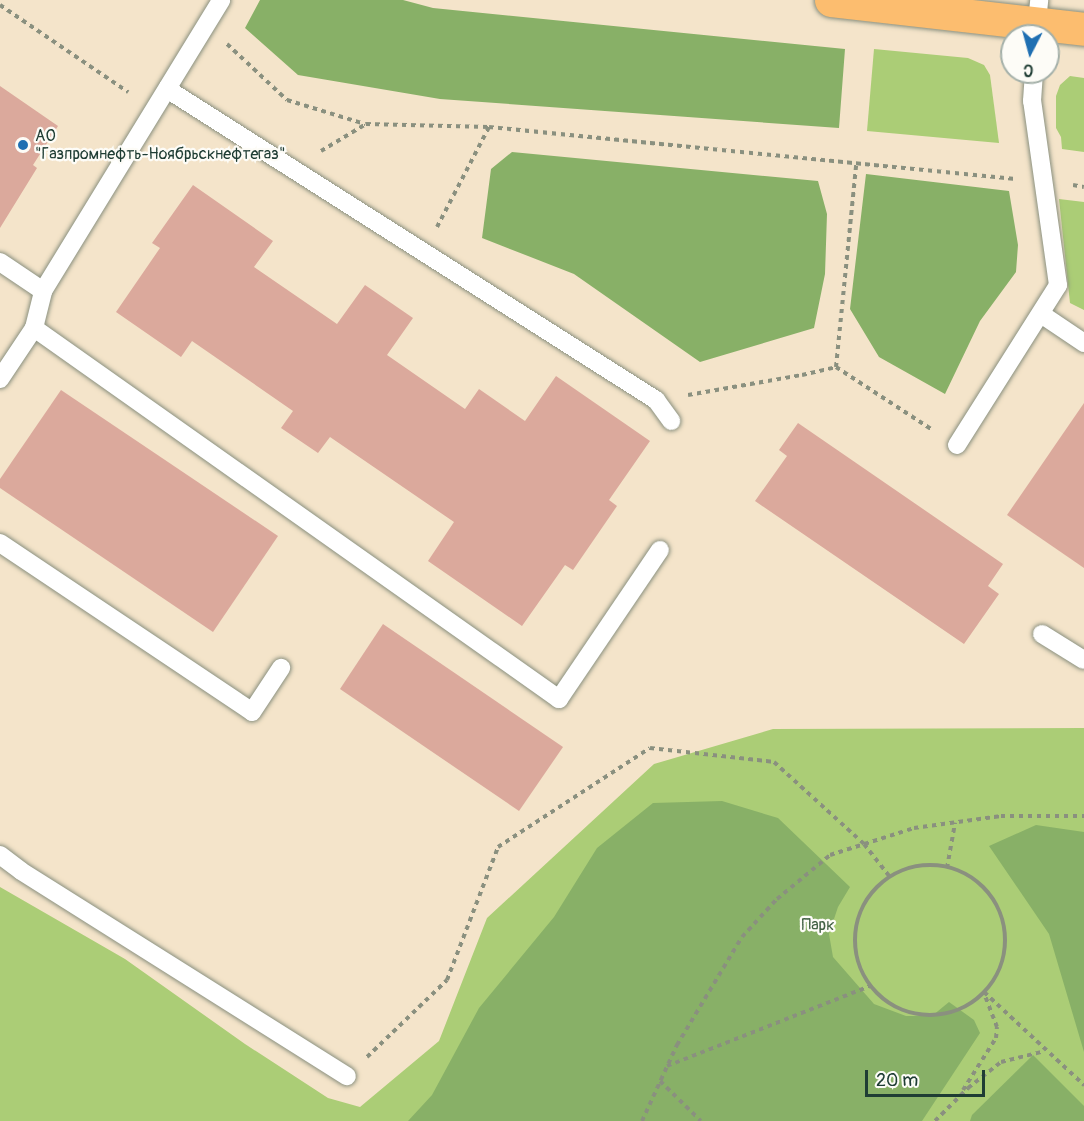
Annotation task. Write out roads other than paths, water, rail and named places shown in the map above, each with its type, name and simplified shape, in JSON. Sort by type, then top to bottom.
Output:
[{"type":"main road","points":[[831,0],[1037,20],[1084,29]]},
{"type":"lane","points":[[0,379],[34,328],[43,291],[221,0]]},
{"type":"lane","points":[[957,445],[1058,285],[1042,182],[1032,101],[1033,84]]},
{"type":"lane","points":[[167,89],[656,400],[671,421]]},
{"type":"lane","points":[[0,262],[43,291]]},
{"type":"lane","points":[[1041,314],[1084,343]]},
{"type":"lane","points":[[34,328],[559,699],[660,550]]},
{"type":"lane","points":[[0,543],[252,712],[281,668]]},
{"type":"lane","points":[[1042,634],[1084,660]]},
{"type":"lane","points":[[0,855],[21,871],[348,1076]]},
{"type":"place","name":"АО \"Газпромнефть-Ноябрьскнефтегаз\"","points":[[23,145]]},
{"type":"park label","name":"Парк","points":[[818,925]]}]
